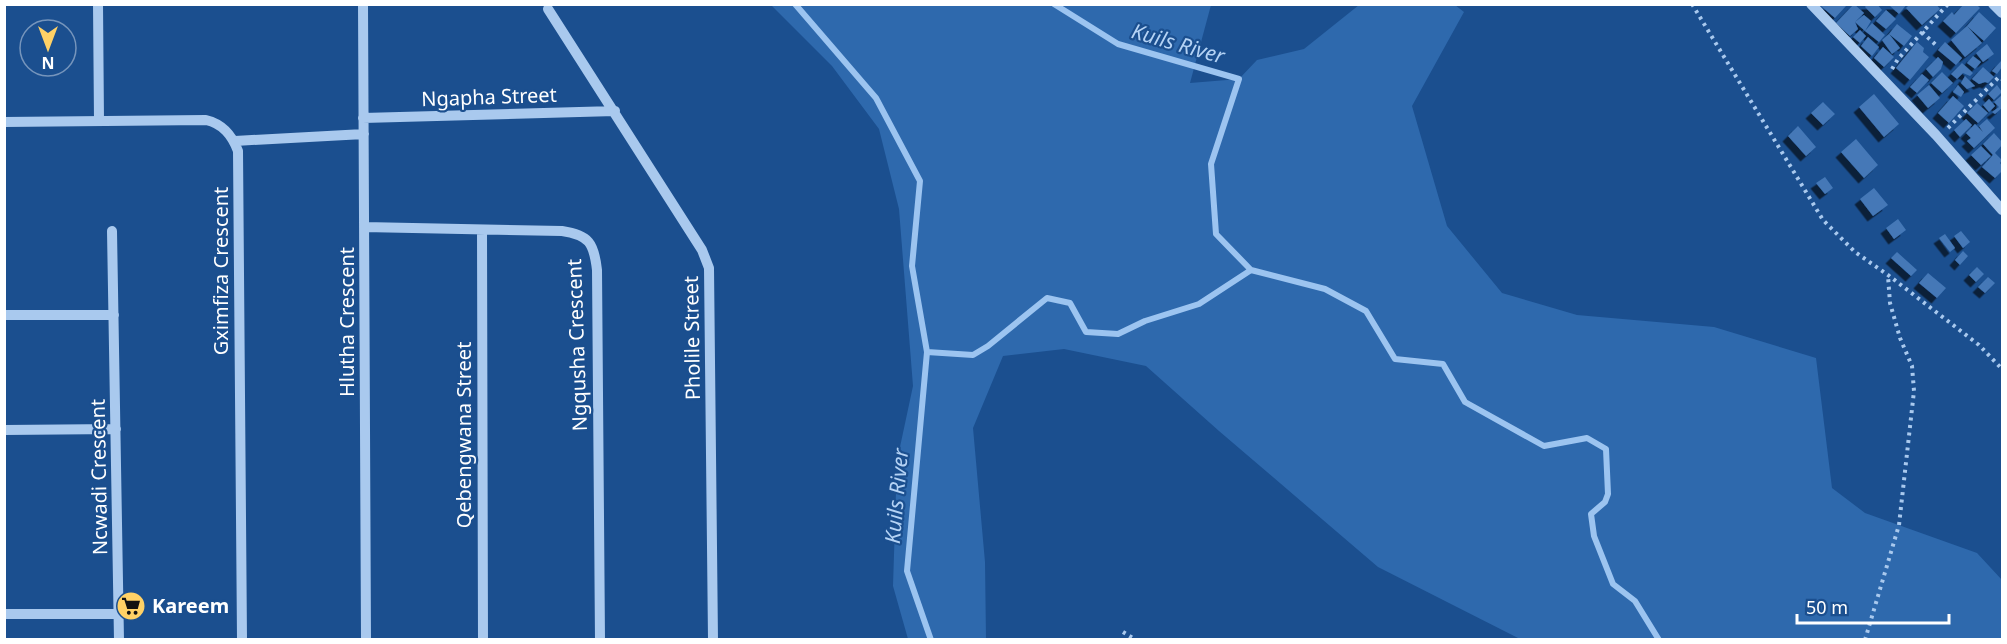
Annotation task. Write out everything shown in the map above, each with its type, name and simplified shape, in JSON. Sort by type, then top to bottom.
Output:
[{"type":"street","points":[[98,4],[99,121]]},
{"type":"street","name":"Hlutha Crescent","points":[[363,4],[366,639]]},
{"type":"street","points":[[1811,4],[1936,135],[2002,210]]},
{"type":"street","name":"Pholile Street","points":[[548,9],[702,250],[709,268],[712,639]]},
{"type":"street","name":"Ngapha Street","points":[[363,118],[615,111]]},
{"type":"street","points":[[4,122],[206,120],[220,125],[235,141],[364,134]]},
{"type":"street","name":"Gximfiza Crescent","points":[[235,141],[238,151],[242,639]]},
{"type":"street","name":"Ngqusha Crescent","points":[[364,227],[562,231],[576,233],[588,240],[595,255],[600,639]]},
{"type":"street","name":"Qebengwana Street","points":[[482,230],[483,639]]},
{"type":"street","name":"Ncwadi Crescent","points":[[112,231],[119,639]]},
{"type":"street","points":[[4,315],[114,315]]},
{"type":"street","points":[[4,430],[116,429]]},
{"type":"street","points":[[4,615],[119,614]]},
{"type":"path","points":[[1692,4],[1823,220],[1855,252],[1978,345],[2002,369]]},
{"type":"path","points":[[1885,80],[1898,59],[1948,4]]},
{"type":"path","points":[[1922,32],[1938,47]]},
{"type":"path","points":[[1936,135],[1951,126],[1999,77],[2002,79]]},
{"type":"path","points":[[1865,639],[1899,525],[1914,391],[1912,366],[1900,338],[1890,303],[1888,275]]},
{"type":"path","points":[[1123,632],[1136,639]]},
{"type":"shaded area","points":[[771,5],[1211,5],[1190,83],[1239,79],[1257,60],[1304,49],[1359,5],[1455,5],[1464,12],[1412,106],[1447,226],[1502,293],[1577,315],[1714,327],[1816,358],[1832,488],[1865,513],[1977,553],[2002,580],[2002,639],[1520,639],[1378,567],[1146,366],[1064,349],[1003,356],[973,428],[985,562],[986,639],[908,639],[893,586],[897,461],[913,386],[899,209],[879,129],[832,66]]},
{"type":"building","points":[[1822,4],[1844,4],[1846,6],[1835,18],[1821,6]]},
{"type":"building","points":[[1854,4],[1864,13],[1855,22],[1858,29],[1850,36],[1836,23]]},
{"type":"building","points":[[1867,4],[1877,4],[1882,10],[1875,17],[1865,7]]},
{"type":"building","points":[[1907,4],[1899,14],[1890,6]]},
{"type":"building","points":[[1910,4],[1936,4],[1940,9],[1922,25],[1906,8]]},
{"type":"building","points":[[1964,4],[1976,4],[1980,8],[1956,33],[1943,21],[1952,12],[1954,15]]},
{"type":"building","points":[[1886,10],[1896,19],[1886,29],[1876,21]]},
{"type":"building","points":[[1979,12],[1996,28],[1984,41],[1967,26]]},
{"type":"building","points":[[1864,15],[1871,21],[1865,31],[1855,22]]},
{"type":"building","points":[[1872,23],[1885,35],[1879,42],[1865,31]]},
{"type":"building","points":[[1897,24],[1912,36],[1904,46],[1889,34]]},
{"type":"building","points":[[1967,26],[1982,43],[1965,57],[1951,40]]},
{"type":"building","points":[[1860,30],[1866,36],[1860,43],[1853,37]]},
{"type":"building","points":[[1889,34],[1900,48],[1892,54],[1882,40]]},
{"type":"building","points":[[1868,37],[1879,47],[1872,56],[1861,46]]},
{"type":"building","points":[[1917,42],[1929,57],[1910,80],[1896,68]]},
{"type":"building","points":[[1945,42],[1962,58],[1956,65],[1938,50]]},
{"type":"building","points":[[1987,44],[1994,54],[1983,62],[1976,53]]},
{"type":"building","points":[[1883,47],[1894,57],[1884,67],[1874,58]]},
{"type":"building","points":[[1973,56],[1981,62],[1975,69],[1967,63]]},
{"type":"building","points":[[1938,57],[1943,62],[1941,69],[1933,77],[1926,69]]},
{"type":"building","points":[[2001,61],[2002,67],[1997,74],[1992,71]]},
{"type":"building","points":[[1962,63],[1973,73],[1970,76],[1963,73],[1957,79],[1951,74]]},
{"type":"building","points":[[1983,67],[1994,77],[1988,83],[1979,84],[1972,79]]},
{"type":"building","points":[[1942,72],[1953,83],[1942,93],[1931,83]]},
{"type":"building","points":[[1922,74],[1929,80],[1917,93],[1910,87]]},
{"type":"building","points":[[1965,76],[1975,86],[1967,89],[1961,83]]},
{"type":"building","points":[[1929,85],[1940,98],[1928,108],[1917,95]]},
{"type":"building","points":[[1958,85],[1964,92],[1961,97],[1953,92]]},
{"type":"building","points":[[1997,85],[2002,92],[1994,100],[1988,94]]},
{"type":"building","points":[[1874,94],[1899,124],[1884,137],[1859,107]]},
{"type":"building","points":[[2002,95],[2002,108],[1995,114],[1992,112],[1999,107],[1994,102]]},
{"type":"building","points":[[1953,96],[1964,106],[1949,123],[1938,113]]},
{"type":"building","points":[[1989,99],[1995,106],[1989,112],[1983,105]]},
{"type":"building","points":[[1823,102],[1835,114],[1823,125],[1811,113]]},
{"type":"building","points":[[1977,103],[1988,113],[1978,123],[1967,113]]},
{"type":"building","points":[[1966,119],[1972,125],[1960,137],[1954,130]]},
{"type":"building","points":[[1987,119],[1995,128],[1974,148],[1967,141],[1971,138],[1966,133],[1975,124],[1983,132],[1979,126]]},
{"type":"building","points":[[1798,126],[1816,147],[1806,156],[1788,136]]},
{"type":"building","points":[[1994,133],[2002,142],[1995,153],[2002,160],[2000,163],[2002,171],[1995,178],[1982,167],[1993,155],[1983,144]]},
{"type":"building","points":[[1856,139],[1878,165],[1864,178],[1841,152]]},
{"type":"building","points":[[1981,146],[1991,156],[1981,165],[1971,155]]},
{"type":"building","points":[[1825,177],[1833,188],[1825,194],[1816,183]]},
{"type":"building","points":[[1874,188],[1888,205],[1873,216],[1860,199]]},
{"type":"building","points":[[1898,219],[1906,230],[1894,239],[1886,228]]},
{"type":"building","points":[[1961,231],[1970,242],[1963,248],[1954,236]]},
{"type":"building","points":[[1945,234],[1955,248],[1950,252],[1939,238]]},
{"type":"building","points":[[1963,251],[1968,256],[1960,265],[1955,260]]},
{"type":"building","points":[[1897,252],[1917,270],[1911,276],[1891,258]]},
{"type":"building","points":[[1977,267],[1984,274],[1976,282],[1969,275]]},
{"type":"building","points":[[1928,273],[1946,288],[1937,298],[1919,283]]},
{"type":"building","points":[[1988,277],[1995,283],[1985,293],[1978,287]]},
{"type":"waterway","name":"Kuils River","points":[[795,4],[876,98],[920,181],[912,266],[927,352],[907,571],[931,640]]},
{"type":"waterway","name":"Kuils River","points":[[1054,4],[1118,44],[1239,79],[1211,164],[1216,234],[1251,270],[1325,289],[1366,311],[1395,359],[1443,364],[1465,402],[1544,446],[1587,438],[1606,449],[1608,494],[1605,502],[1591,514],[1594,536],[1613,584],[1635,601],[1659,640]]},
{"type":"waterway","name":"Kuils River","points":[[927,352],[973,355],[988,346],[1047,298],[1070,303],[1086,332],[1118,334],[1145,321],[1199,304],[1251,270]]},
{"type":"place","name":"Kareem","points":[[131,606]]}]
